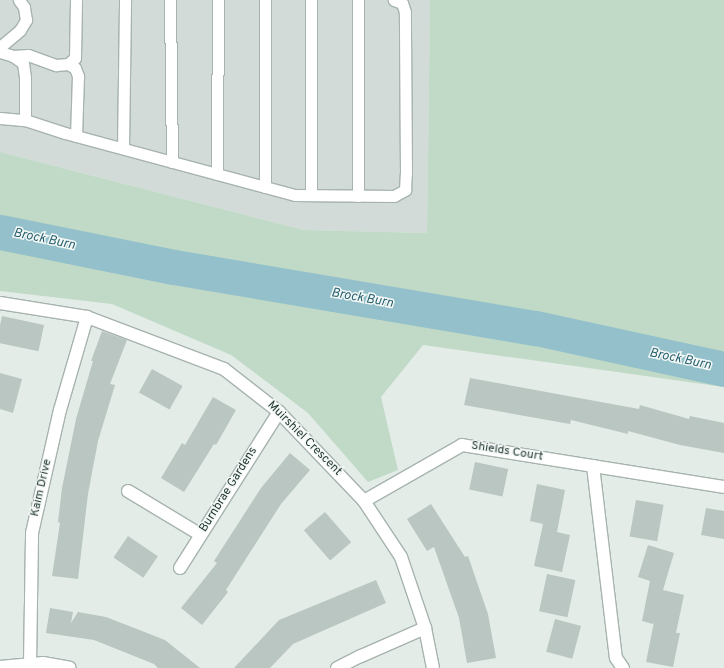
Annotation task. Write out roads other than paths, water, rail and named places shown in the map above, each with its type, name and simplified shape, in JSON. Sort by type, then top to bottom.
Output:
[{"type":"street","name":"Muirshiel Crescent","points":[[0,303],[87,317],[224,369],[279,412],[364,501],[401,557],[425,628],[433,668]]},
{"type":"street","name":"Kaim Drive","points":[[30,664],[32,533],[60,410],[87,317]]},
{"type":"street","name":"Burnbrae Gardens","points":[[180,568],[279,412]]},
{"type":"street","name":"Shields Court","points":[[364,501],[462,445],[724,487]]},
{"type":"street","points":[[593,466],[616,658],[623,668]]},
{"type":"street","points":[[128,491],[201,535]]},
{"type":"street","points":[[337,668],[425,628]]},
{"type":"street","points":[[0,667],[43,663],[70,668]]},
{"type":"lane","points":[[0,47],[20,30],[26,20],[24,7],[19,0]]},
{"type":"lane","points":[[68,64],[75,58],[76,0]]},
{"type":"lane","points":[[123,148],[125,0]]},
{"type":"lane","points":[[170,0],[172,162]]},
{"type":"lane","points":[[217,174],[218,0]]},
{"type":"lane","points":[[265,0],[265,187]]},
{"type":"lane","points":[[311,0],[311,195]]},
{"type":"lane","points":[[358,0],[358,196]]},
{"type":"lane","points":[[0,118],[25,120],[76,136],[295,195],[394,196],[405,190],[405,12],[402,4],[394,0]]},
{"type":"lane","points":[[0,52],[13,56],[23,63],[25,78],[25,120]]},
{"type":"lane","points":[[13,56],[28,55],[56,65],[68,64],[75,68],[78,76],[76,136]]},
{"type":"waterway","name":"Brock Burn","points":[[0,232],[174,267],[536,328],[724,369]]}]
